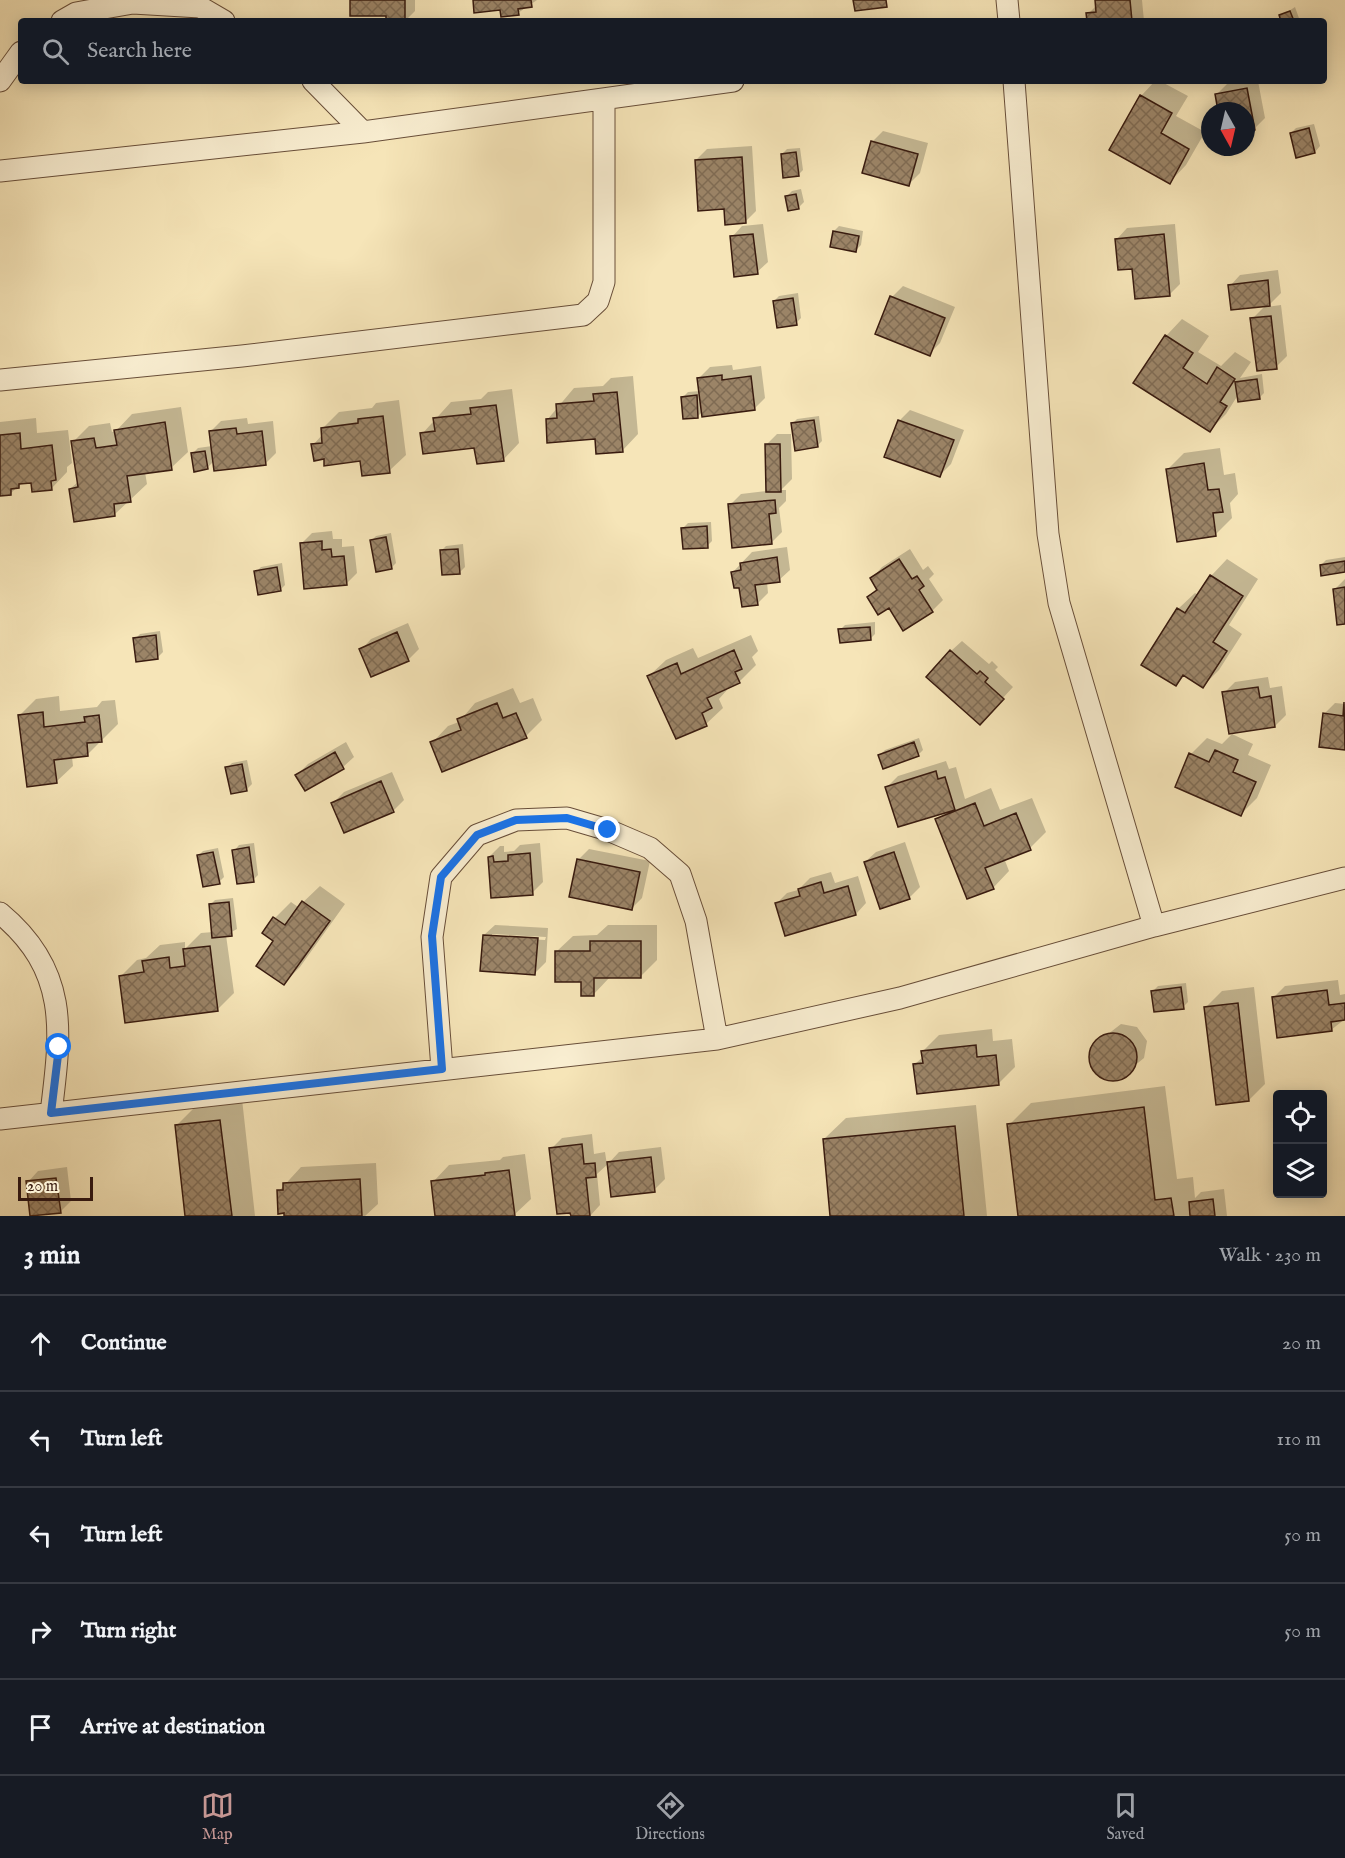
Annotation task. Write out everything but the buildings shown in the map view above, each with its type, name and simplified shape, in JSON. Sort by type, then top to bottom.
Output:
[{"type":"street","points":[[1006,0],[1009,18]]},
{"type":"street","points":[[67,18],[76,13],[134,3],[200,7],[219,18]]},
{"type":"street","points":[[0,81],[18,56]]},
{"type":"street","points":[[317,84],[363,132]]},
{"type":"street","points":[[0,171],[363,132],[713,84]]},
{"type":"street","points":[[1014,84],[1048,534],[1059,603],[1154,926]]},
{"type":"street","points":[[0,380],[242,356],[583,315],[598,301],[604,282],[604,100]]},
{"type":"street","points":[[442,1069],[432,936],[441,877],[477,835],[516,820],[567,818],[608,830],[650,848],[680,874],[696,921],[717,1040]]},
{"type":"street","points":[[0,1119],[717,1040],[900,998],[1154,926],[1345,878]]},
{"type":"street","points":[[0,913],[34,948],[54,989],[59,1047],[51,1113]]},
{"type":"route","points":[[59,1047],[51,1113],[442,1069],[432,936],[441,877],[477,835],[516,820],[567,818],[608,830]]}]
